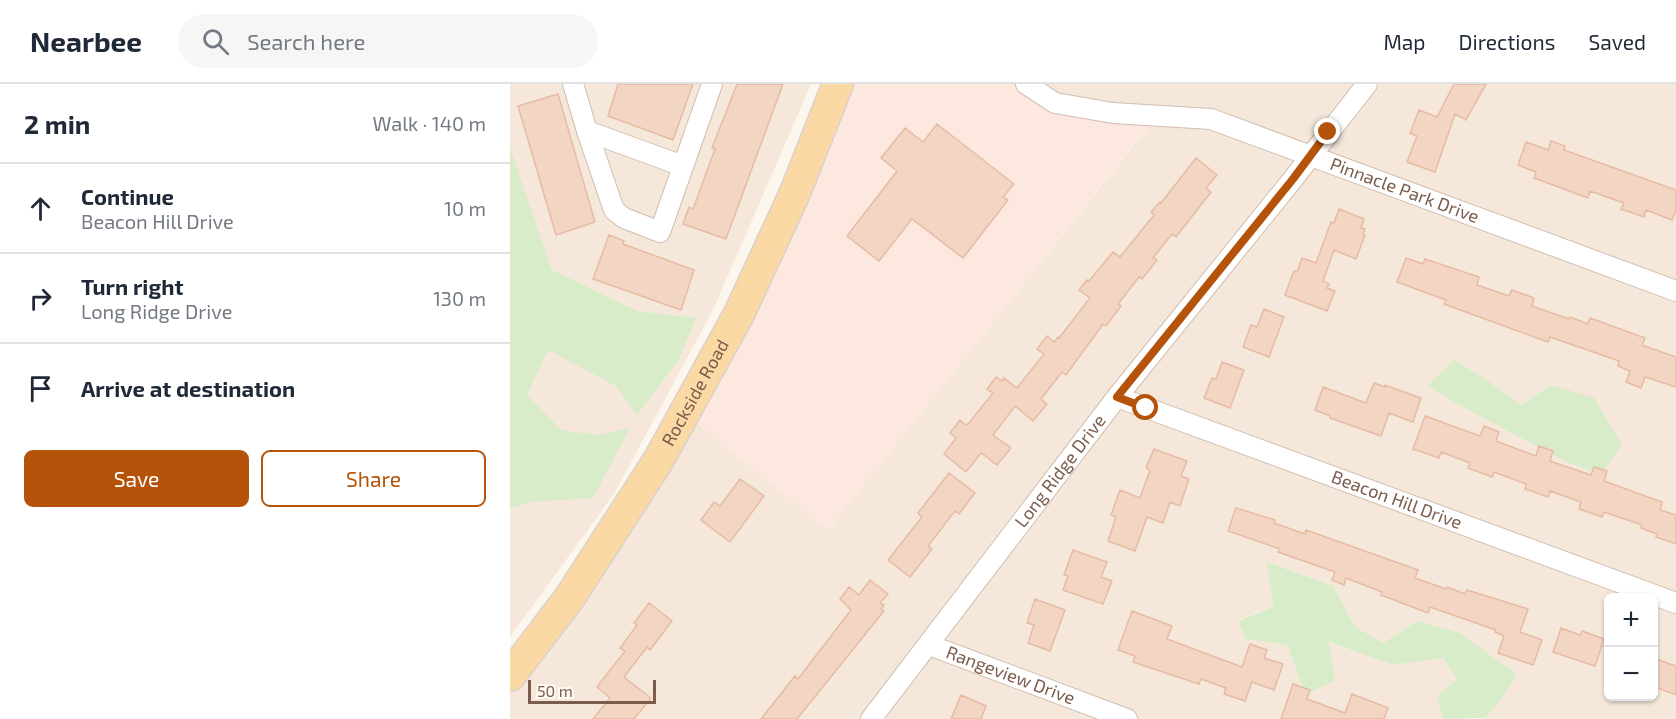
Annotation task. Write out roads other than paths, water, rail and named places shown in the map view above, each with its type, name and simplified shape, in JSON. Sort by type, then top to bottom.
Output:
[{"type":"main road","name":"Rockside Road","points":[[510,676],[570,597],[664,450],[739,314],[794,195],[838,84]]},
{"type":"street","points":[[573,84],[614,210],[624,218],[660,232],[712,84]]},
{"type":"street","name":"Pinnacle Park Drive","points":[[1026,84],[1055,103],[1113,113],[1211,119],[1676,291]]},
{"type":"street","name":"Long Ridge Drive","points":[[871,719],[1117,397],[1367,84]]},
{"type":"street","points":[[587,131],[683,166]]},
{"type":"street","name":"Beacon Hill Drive","points":[[1117,397],[1676,603]]},
{"type":"street","name":"Rangeview Drive","points":[[928,645],[1127,719]]}]
